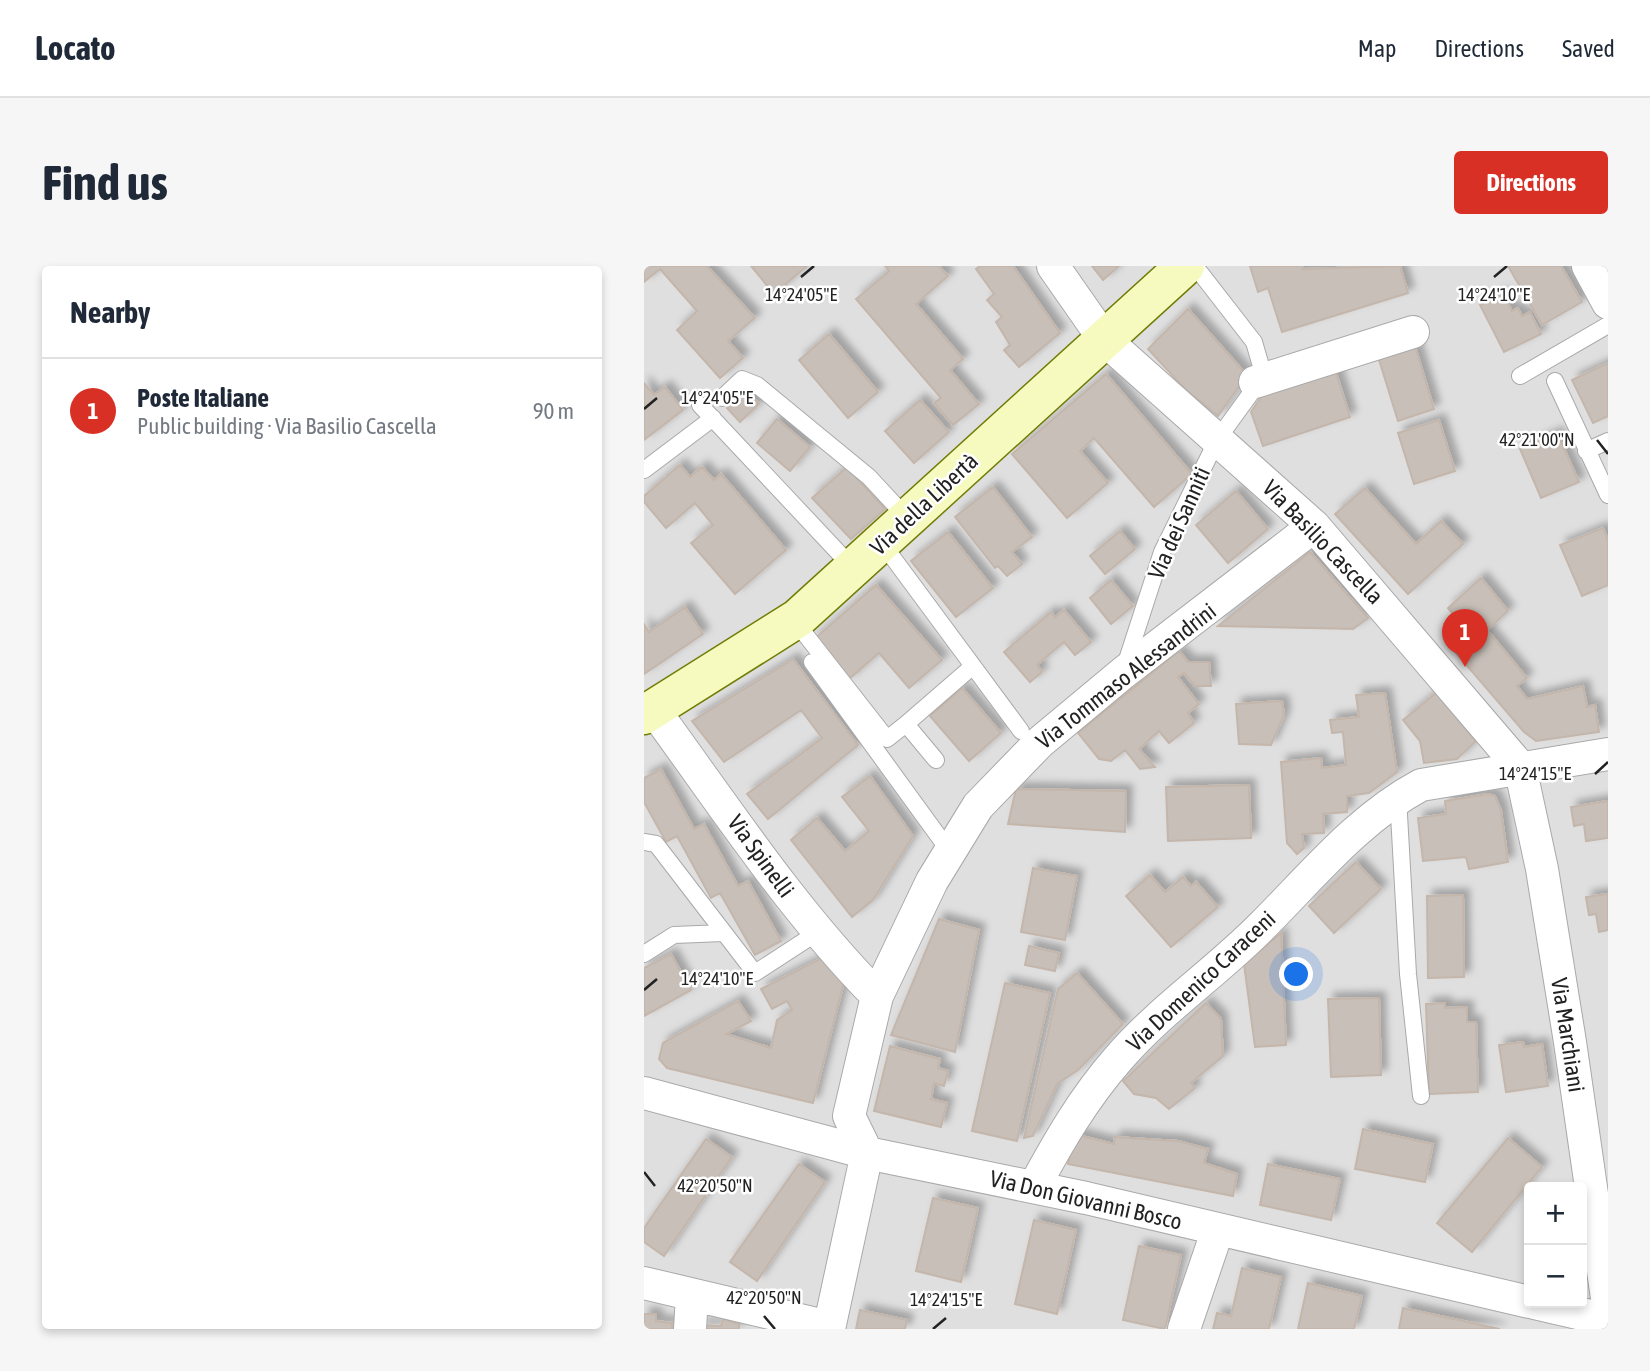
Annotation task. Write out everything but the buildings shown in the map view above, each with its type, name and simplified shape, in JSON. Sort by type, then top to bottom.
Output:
[{"type":"main road","name":"Via della Libertà","points":[[649,712],[794,620],[1185,266]]},
{"type":"street","name":"Via Basilio Cascella","points":[[1053,266],[1104,339],[1314,526],[1520,767]]},
{"type":"street","points":[[1588,266],[1608,303]]},
{"type":"street","points":[[1255,382],[1413,332]]},
{"type":"street","name":"Via Tommaso Alessandrini","points":[[867,1153],[849,1116],[877,996],[932,881],[978,806],[1039,743],[1123,673],[1199,618],[1314,526]]},
{"type":"street","name":"Via Spinelli","points":[[649,712],[818,932],[877,996]]},
{"type":"street","name":"Via Domenico Caraceni","points":[[1034,1187],[1074,1114],[1119,1057],[1261,927],[1316,869],[1398,797],[1421,785],[1608,754]]},
{"type":"street","name":"Via Marchiani","points":[[1520,767],[1542,869],[1608,1305]]},
{"type":"street","name":"Via Don Giovanni Bosco","points":[[644,1093],[867,1153],[1034,1187],[1524,1300]]},
{"type":"street","points":[[644,1283],[829,1328],[867,1153]]},
{"type":"street","points":[[1184,1329],[1217,1230]]},
{"type":"street","points":[[690,1329],[692,1296]]},
{"type":"street","name":"Via Don Giovanni Bosco","points":[[1557,1308],[1608,1320]]},
{"type":"lane","points":[[1195,266],[1254,342],[1261,366],[1255,382]]},
{"type":"lane","points":[[1520,376],[1608,325]]},
{"type":"lane","points":[[722,398],[742,379],[757,385],[869,477],[895,531],[973,666],[1021,731]]},
{"type":"lane","points":[[1555,381],[1608,495]]},
{"type":"lane","name":"Via dei Sanniti","points":[[1123,673],[1162,552],[1217,440],[1255,382]]},
{"type":"lane","points":[[700,405],[853,568]]},
{"type":"lane","points":[[644,470],[713,418]]},
{"type":"lane","points":[[1586,451],[1608,441]]},
{"type":"lane","points":[[794,620],[887,739],[973,666]]},
{"type":"lane","points":[[812,662],[950,852]]},
{"type":"lane","points":[[906,724],[936,760]]},
{"type":"lane","points":[[1398,797],[1408,974],[1421,1096]]},
{"type":"lane","points":[[644,842],[656,844],[755,973],[818,932]]},
{"type":"lane","points":[[644,954],[674,934],[723,933]]},
{"type":"shaded area","points":[[644,266],[1608,266],[1608,1329],[644,1329]]},
{"type":"place","name":"Poste Italiane","points":[[1465,667]]}]
